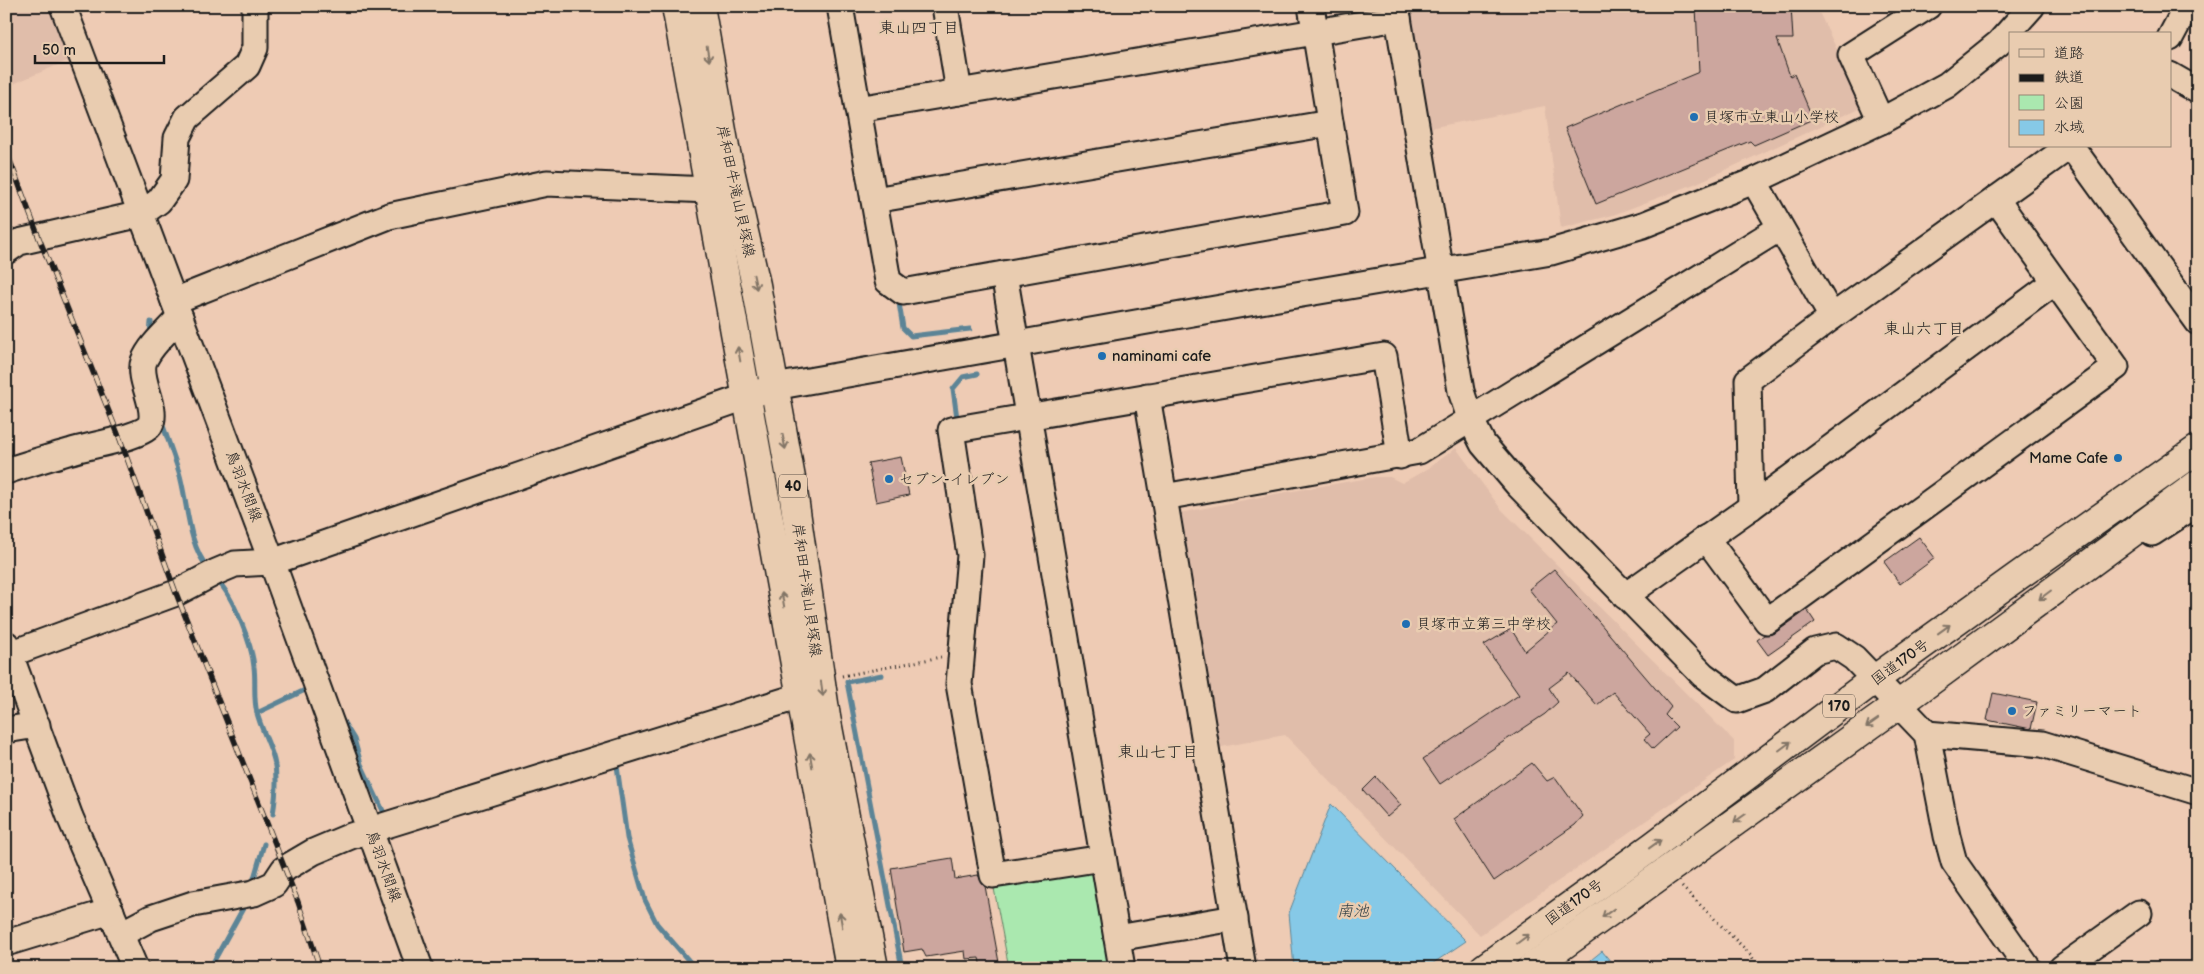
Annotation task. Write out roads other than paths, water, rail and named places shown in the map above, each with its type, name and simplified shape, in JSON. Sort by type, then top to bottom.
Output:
[{"type":"main road","name":"岸和田牛滝山貝塚線","points":[[676,6],[850,968]]},
{"type":"main road","name":"岸和田牛滝山貝塚線","points":[[700,6],[725,148],[756,285],[792,484],[826,718],[874,968]]},
{"type":"main road","name":"国道170号","points":[[1484,968],[1653,846],[1875,679],[2198,449]]},
{"type":"main road","name":"国道170号","points":[[1531,968],[1898,705],[2198,484]]},
{"type":"main road","points":[[1538,968],[1570,940]]},
{"type":"street","name":"鳥羽水間線","points":[[63,6],[272,562],[420,968]]},
{"type":"street","points":[[6,251],[19,242],[26,233],[141,214],[160,201],[174,180],[177,138],[187,118],[247,66],[255,48],[255,6]]},
{"type":"street","points":[[840,6],[888,281],[903,292],[1345,213],[1311,6]]},
{"type":"street","points":[[945,6],[959,92]]},
{"type":"street","points":[[1881,121],[1851,55],[1928,6]]},
{"type":"street","points":[[135,968],[70,817],[8,649],[176,593],[235,564],[272,562],[774,387],[1272,298],[1551,252],[1643,225],[1754,181],[1881,121],[1947,85],[1999,43],[2032,6]]},
{"type":"street","points":[[2172,34],[2187,6]]},
{"type":"street","points":[[858,109],[1315,32],[1397,12],[1461,391],[1470,418],[1483,444],[1518,486],[1703,675],[1737,700],[1764,690],[1815,651],[1836,646],[1854,658],[1927,734],[1954,862],[2028,968]]},
{"type":"street","points":[[2172,76],[2198,90]]},
{"type":"street","points":[[874,200],[1330,123]]},
{"type":"street","points":[[1751,507],[1748,380],[1832,317],[2067,148]]},
{"type":"street","points":[[2072,148],[2195,312]]},
{"type":"street","points":[[1754,181],[1832,317]]},
{"type":"street","points":[[6,471],[143,431],[150,425],[152,415],[143,362],[177,309],[389,216],[547,183],[709,190]]},
{"type":"street","points":[[1706,538],[1767,621],[2116,367],[1996,199]]},
{"type":"street","points":[[1164,497],[1400,456],[1419,451],[1780,228]]},
{"type":"street","points":[[1004,274],[1122,968]]},
{"type":"street","points":[[1625,596],[1751,507],[2055,282]]},
{"type":"street","points":[[1103,858],[993,875],[959,684],[970,555],[951,430],[1384,356],[1400,456]]},
{"type":"street","points":[[1147,396],[1243,968]]},
{"type":"street","points":[[2067,579],[2100,569],[2198,503]]},
{"type":"street","points":[[120,934],[151,918],[193,904],[254,893],[274,884],[284,869],[332,843],[800,696]]},
{"type":"street","points":[[6,730],[37,725]]},
{"type":"street","points":[[1927,734],[2042,744],[2198,792]]},
{"type":"street","points":[[6,943],[110,911]]},
{"type":"street","points":[[2062,968],[2139,913]]},
{"type":"street","points":[[1117,938],[1235,918]]},
{"type":"water","name":"南池","points":[[1331,804],[1466,941],[1426,968],[1294,968],[1289,913]]},
{"type":"water","points":[[1602,951],[1616,968],[1581,968]]},
{"type":"waterway","points":[[899,303],[903,328],[911,336],[970,329]]},
{"type":"waterway","points":[[150,335],[151,322]]},
{"type":"waterway","points":[[957,418],[953,389],[963,377],[977,374]]},
{"type":"waterway","points":[[161,420],[179,472],[192,535],[201,558],[208,568]]},
{"type":"waterway","points":[[217,580],[235,608],[250,646],[255,673],[257,713],[272,754],[276,774],[273,814]]},
{"type":"waterway","points":[[882,675],[847,682],[902,968]]},
{"type":"waterway","points":[[257,713],[305,690]]},
{"type":"waterway","points":[[341,718],[354,739],[361,764],[385,815]]},
{"type":"waterway","points":[[613,763],[617,766],[627,838],[645,900],[657,924],[695,968]]},
{"type":"waterway","points":[[252,885],[264,844]]},
{"type":"waterway","points":[[210,968],[246,903]]},
{"type":"railway","points":[[6,150],[39,238],[120,439],[176,593],[298,902],[320,968]]},
{"type":"place","name":"貝塚市立東山小学校","points":[[1694,117]]},
{"type":"place","name":"naminami cafe","points":[[1102,356]]},
{"type":"place","name":"Mame Cafe","points":[[2118,458]]},
{"type":"place","name":"セブン-イレブン","points":[[889,479]]},
{"type":"place","name":"貝塚市立第三中学校","points":[[1406,624]]},
{"type":"place","name":"ファミリーマート","points":[[2012,711]]},
{"type":"district","name":"東山四丁目","points":[[919,27]]},
{"type":"district","name":"東山六丁目","points":[[1924,328]]},
{"type":"district","name":"東山七丁目","points":[[1158,751]]}]
